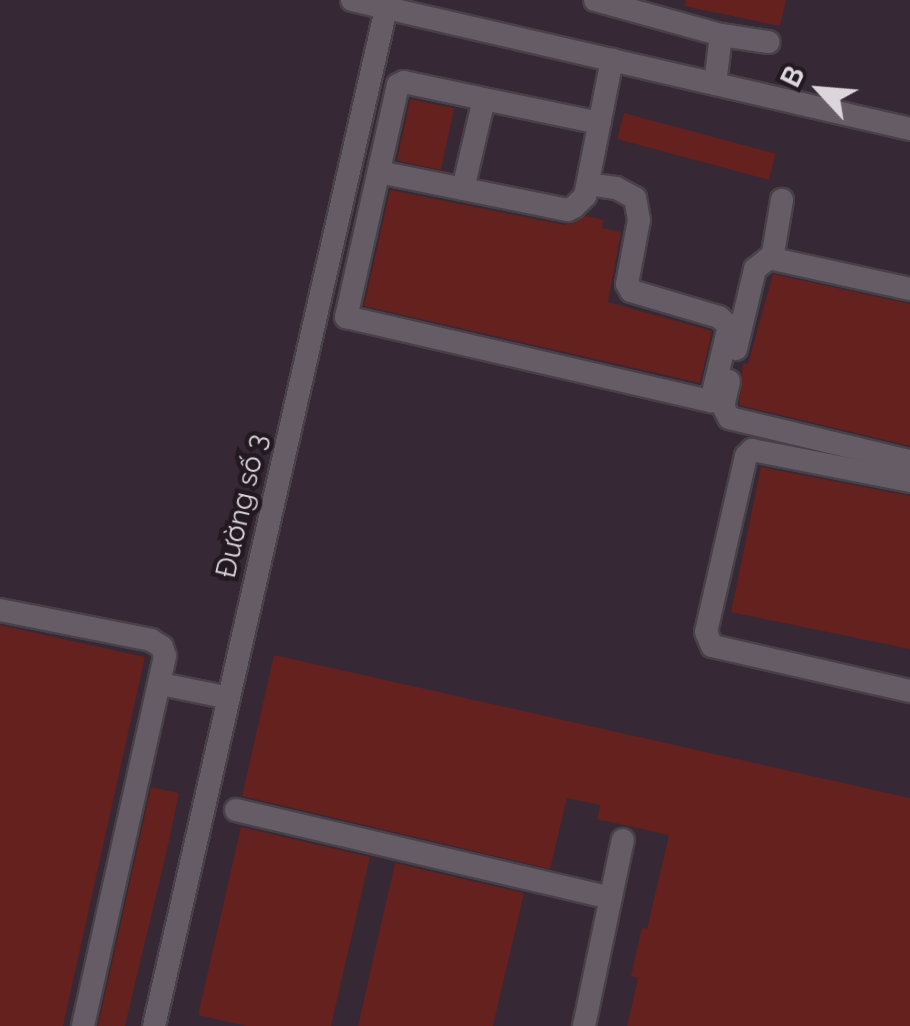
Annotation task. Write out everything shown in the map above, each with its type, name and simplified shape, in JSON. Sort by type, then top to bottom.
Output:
[{"type":"street","points":[[352,0],[387,4],[910,129]]},
{"type":"street","points":[[595,0],[721,35],[768,42]]},
{"type":"street","name":"Đường số 3","points":[[154,1026],[387,4]]},
{"type":"street","points":[[715,84],[721,35]]},
{"type":"street","points":[[379,172],[568,210],[585,196],[612,60]]},
{"type":"street","points":[[588,184],[616,188],[634,198],[639,220],[627,284],[631,291],[718,317],[729,326],[711,402],[346,317],[398,85],[484,98],[600,123]]},
{"type":"street","points":[[463,189],[484,98]]},
{"type":"street","points":[[772,258],[782,200]]},
{"type":"street","points":[[910,289],[772,258],[758,262],[725,415],[910,461]]},
{"type":"street","points":[[910,481],[752,450],[741,473],[706,632],[712,646],[910,691]]},
{"type":"street","points":[[0,610],[151,640],[165,656],[82,1026]]},
{"type":"street","points":[[161,684],[229,698]]},
{"type":"street","points":[[236,810],[610,898]]},
{"type":"street","points":[[584,1026],[623,840]]},
{"type":"shaded area","points":[[0,0],[910,0],[910,1026],[0,1026]]},
{"type":"building","points":[[686,0],[786,0],[780,26],[685,6]]},
{"type":"building","points":[[410,99],[454,108],[441,170],[397,161]]},
{"type":"building","points":[[624,113],[776,154],[769,180],[617,139]]},
{"type":"building","points":[[390,190],[565,225],[586,216],[604,220],[602,228],[621,232],[608,302],[712,331],[700,383],[364,306]]},
{"type":"building","points":[[773,274],[910,304],[910,446],[739,405],[743,363],[748,364]]},
{"type":"building","points":[[761,467],[910,496],[910,649],[731,612]]},
{"type":"building","points":[[0,625],[145,657],[63,1026],[0,1026]]},
{"type":"building","points":[[274,655],[910,798],[910,1026],[627,1026],[638,978],[631,976],[642,927],[647,929],[669,835],[597,819],[600,805],[567,798],[550,869],[242,796]]},
{"type":"building","points":[[151,787],[179,793],[169,841],[125,1026],[98,1026]]},
{"type":"building","points":[[241,827],[370,857],[331,1026],[246,1026],[198,1015]]},
{"type":"building","points":[[395,863],[524,893],[493,1026],[358,1026]]}]
